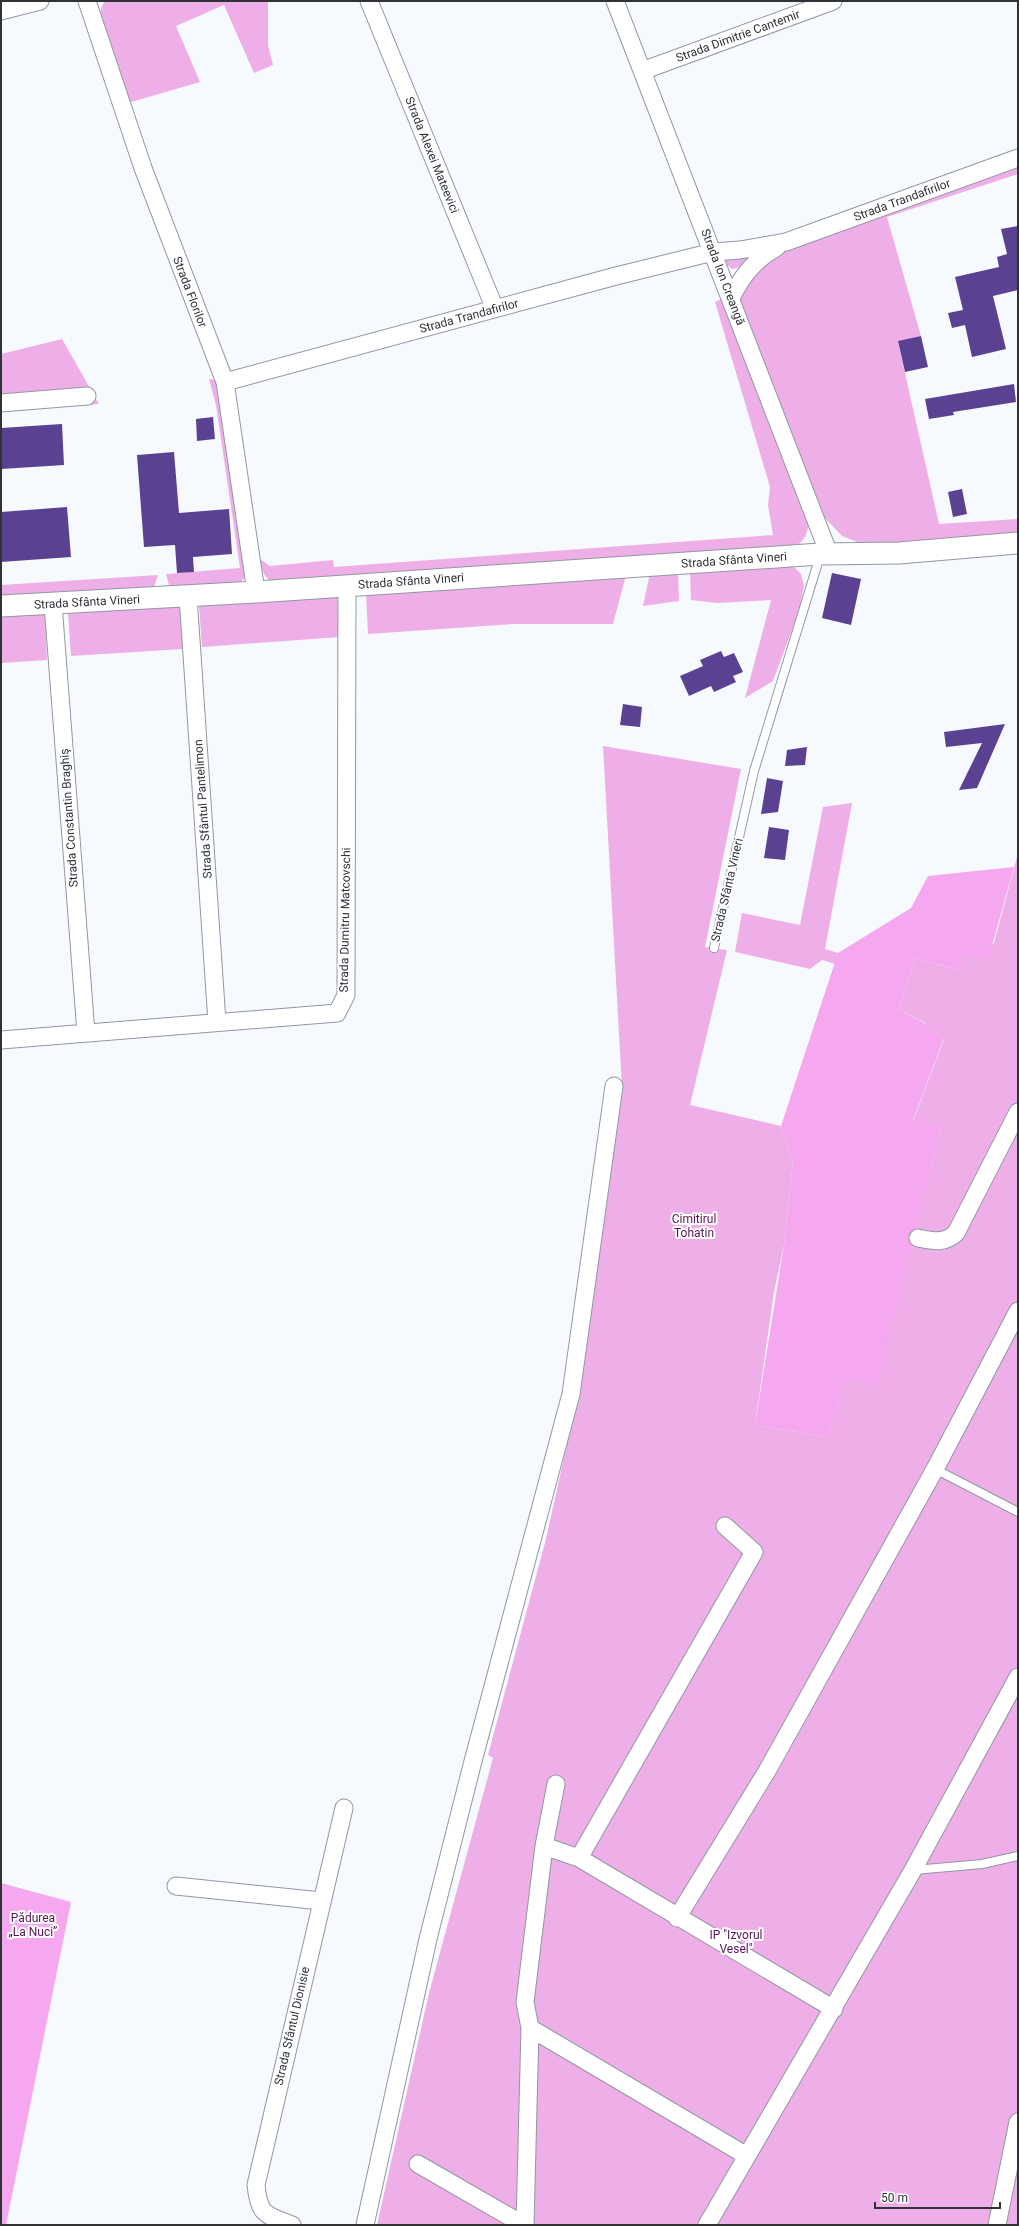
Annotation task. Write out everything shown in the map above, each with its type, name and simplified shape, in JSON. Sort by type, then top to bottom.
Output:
[{"type":"street","points":[[1,12],[40,1]]},
{"type":"street","name":"Strada Florilor","points":[[87,1],[143,168],[225,382],[256,592]]},
{"type":"street","name":"Strada Alexei Mateevici","points":[[369,1],[495,309]]},
{"type":"street","name":"Strada Ion Creangă","points":[[615,1],[731,298],[825,554]]},
{"type":"street","name":"Strada Dimitrie Cantemir","points":[[642,71],[833,1]]},
{"type":"street","name":"Strada Trandafirilor","points":[[225,382],[713,252],[747,249],[786,242],[1018,158]]},
{"type":"street","points":[[731,298],[741,278],[756,261],[786,242]]},
{"type":"street","points":[[1,403],[87,396]]},
{"type":"street","name":"Strada Sfânta Vineri","points":[[1,606],[256,592],[825,554],[899,553],[1018,543]]},
{"type":"street","name":"Strada Dumitru Matcovschi","points":[[1,1040],[337,1013],[346,995],[347,585]]},
{"type":"street","name":"Strada Sfântul Pantelimon","points":[[188,596],[217,1022]]},
{"type":"street","name":"Strada Constantin Braghiş","points":[[53,604],[86,1033]]},
{"type":"street","points":[[365,2225],[434,1917],[472,1765],[571,1394],[614,1086]]},
{"type":"street","points":[[918,1238],[935,1242],[948,1240],[956,1233],[1018,1112]]},
{"type":"street","points":[[677,1918],[767,1771],[935,1469],[1018,1311]]},
{"type":"street","points":[[579,1858],[754,1552],[725,1526]]},
{"type":"street","points":[[707,2225],[834,2009],[913,1870],[1018,1677]]},
{"type":"street","points":[[418,2164],[525,2225],[530,2028],[525,2002],[544,1846],[556,1784]]},
{"type":"street","name":"Strada Sfântul Dionisie","points":[[292,2225],[267,2216],[260,2207],[256,2185],[321,1901],[344,1808]]},
{"type":"street","points":[[544,1846],[579,1858],[677,1918],[834,2009]]},
{"type":"street","points":[[176,1886],[321,1901]]},
{"type":"street","points":[[530,2028],[747,2156]]},
{"type":"street","points":[[997,2225],[1018,2122]]},
{"type":"lane","name":"Strada Sfânta Vineri","points":[[714,948],[754,771],[825,554]]},
{"type":"lane","points":[[935,1469],[1018,1512]]},
{"type":"lane","points":[[913,1870],[982,1864],[1018,1856]]},
{"type":"green space","points":[[105,1],[268,1],[268,45],[273,65],[254,73],[224,5],[176,26],[200,82],[128,103],[101,16],[101,8]]},
{"type":"green space","points":[[1018,164],[1018,174],[887,217],[921,336],[898,342],[939,524],[1018,519],[1018,534],[865,545],[842,536],[825,518],[741,308],[740,295],[764,263],[798,244]]},
{"type":"green space","points":[[757,255],[744,266],[732,269],[727,265],[725,257]]},
{"type":"green space","points":[[725,297],[809,520],[807,532],[803,540],[796,546],[785,551],[273,583],[262,570],[260,559],[270,566],[333,560],[334,567],[773,535],[768,505],[770,487],[715,302]]},
{"type":"green space","points":[[62,339],[99,404],[1,411],[1,354]]},
{"type":"green space","points":[[209,379],[215,380],[223,402],[247,567],[245,577],[239,584],[170,589],[166,574],[240,568],[216,405]]},
{"type":"green space","points":[[791,564],[801,574],[804,586],[799,611],[773,681],[745,698],[771,600],[717,603],[691,600],[690,571]]},
{"type":"green space","points":[[678,572],[679,601],[643,606],[650,573]]},
{"type":"green space","points":[[158,575],[153,590],[1,601],[1,585]]},
{"type":"green space","points":[[626,575],[613,624],[513,624],[368,634],[366,593]]},
{"type":"green space","points":[[337,595],[340,637],[202,647],[199,605]]},
{"type":"green space","points":[[180,606],[183,649],[71,656],[68,613]]},
{"type":"green space","points":[[45,613],[47,660],[1,663],[1,617]]},
{"type":"green space","name":"IP \"Izvorul Vesel\"","points":[[603,746],[741,769],[705,947],[727,950],[690,1105],[781,1126],[793,1162],[784,1245],[774,1292],[755,1425],[827,1437],[848,1378],[876,1386],[942,1125],[913,1121],[944,1039],[926,1029],[926,1023],[899,1010],[915,958],[960,970],[966,954],[994,943],[1018,853],[1018,2225],[377,2225],[429,1993],[493,1758],[488,1755],[546,1539],[574,1412],[622,1088]]},
{"type":"green space","points":[[852,803],[825,949],[838,953],[835,964],[822,960],[810,969],[735,952],[742,913],[800,925],[823,807]]},
{"type":"green space","points":[[1014,867],[988,960],[966,954],[960,970],[915,958],[899,1010],[927,1024],[926,1029],[944,1038],[913,1120],[942,1125],[877,1386],[848,1379],[827,1437],[755,1425],[784,1245],[793,1162],[781,1126],[838,953],[911,908],[928,876]]},
{"type":"green space","name":"Pădurea „La Nuci”","points":[[1,1883],[71,1902],[6,2225],[1,2225]]},
{"type":"building","points":[[1018,226],[1018,290],[993,296],[1006,349],[972,357],[965,325],[952,328],[948,313],[963,310],[955,277],[999,267],[997,257],[1007,254],[1001,229]]},
{"type":"building","points":[[921,336],[928,367],[905,372],[898,341]]},
{"type":"building","points":[[1014,384],[1016,402],[953,412],[954,415],[929,419],[925,399]]},
{"type":"building","points":[[213,417],[215,439],[197,441],[196,419]]},
{"type":"building","points":[[62,424],[64,465],[1,469],[1,428]]},
{"type":"building","points":[[174,452],[179,513],[229,509],[232,554],[193,557],[194,572],[177,573],[175,545],[144,547],[137,455]]},
{"type":"building","points":[[962,489],[967,514],[953,517],[948,492]]},
{"type":"building","points":[[67,507],[71,557],[1,562],[1,512]]},
{"type":"building","points":[[832,573],[861,579],[851,625],[822,618]]},
{"type":"building","points":[[721,651],[724,657],[734,653],[743,672],[733,676],[736,682],[714,692],[711,686],[689,696],[680,676],[703,666],[700,660]]},
{"type":"building","points":[[623,704],[642,707],[640,727],[620,725]]},
{"type":"building","points":[[1005,724],[977,788],[959,790],[982,743],[946,747],[944,732]]},
{"type":"building","points":[[807,747],[805,765],[785,766],[787,750]]},
{"type":"building","points":[[767,778],[783,781],[778,812],[761,814]]},
{"type":"building","points":[[769,827],[789,830],[785,860],[764,858]]},
{"type":"park label","name":"Cimitirul Tohatin","points":[[694,1226]]}]
